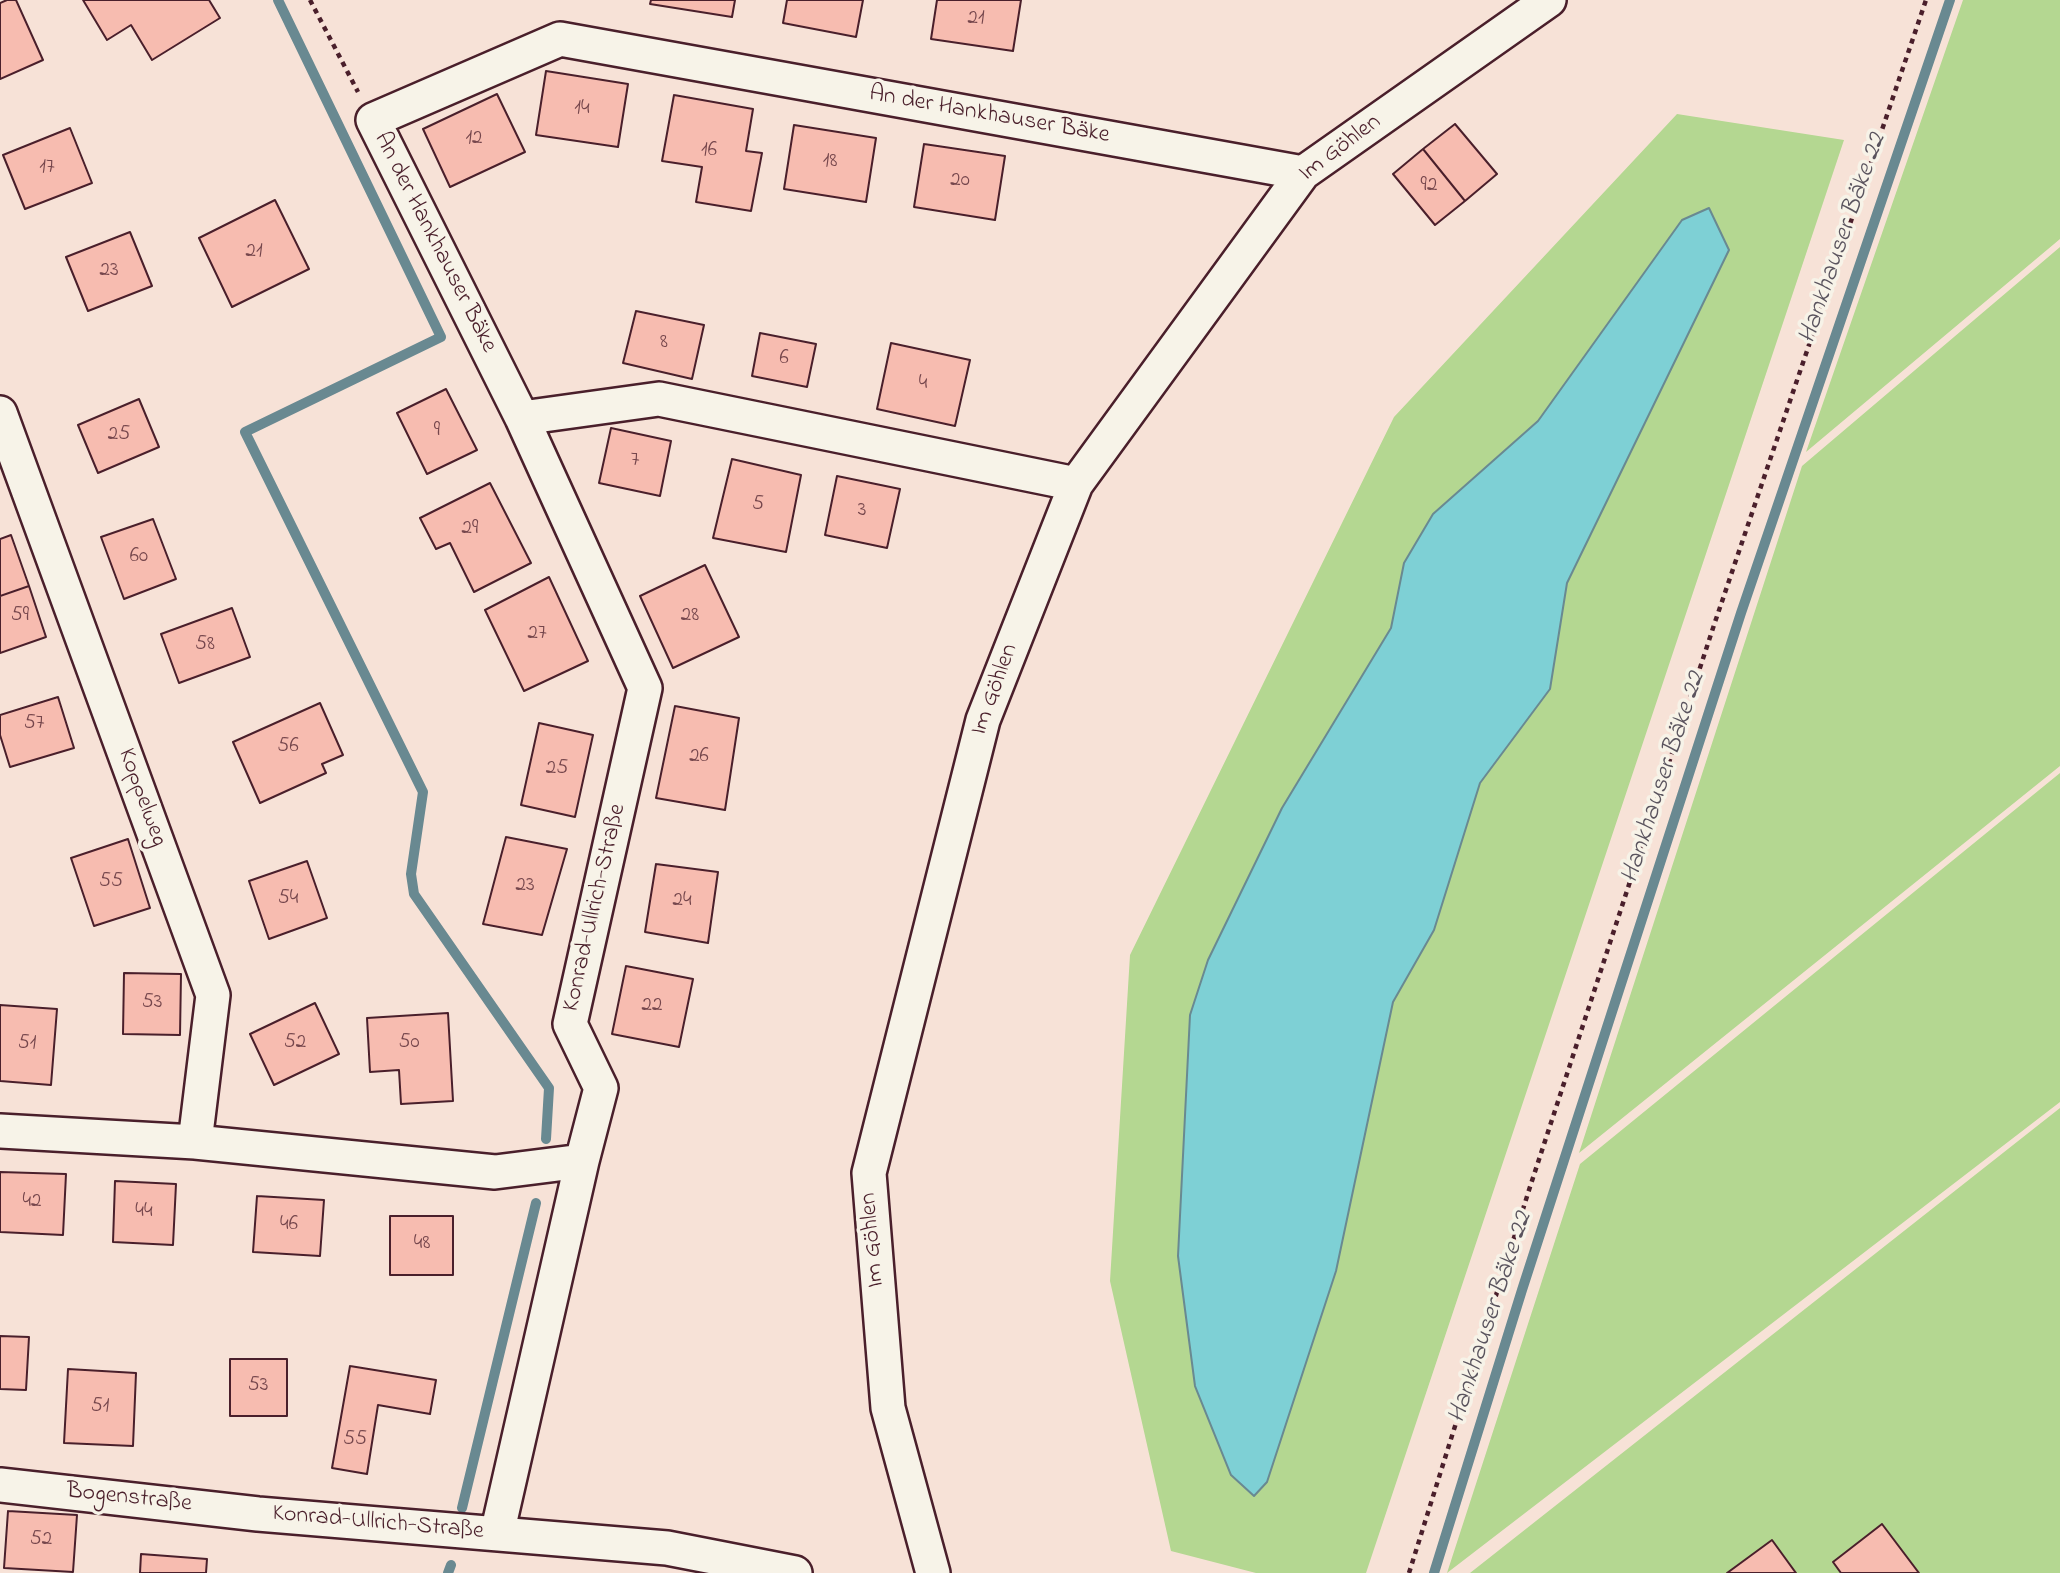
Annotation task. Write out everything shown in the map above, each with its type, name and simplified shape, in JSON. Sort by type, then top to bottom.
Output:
[{"type":"street","name":"Im Göhlen","points":[[933,1573],[888,1408],[869,1172],[983,720],[1076,484],[1303,173],[1549,0]]},
{"type":"street","name":"An der Hankhauser Bäke","points":[[522,418],[373,120],[560,38],[1303,173]]},
{"type":"street","points":[[522,418],[659,398],[1076,484]]},
{"type":"street","name":"Koppelweg","points":[[0,413],[9,466],[212,995],[195,1143]]},
{"type":"street","name":"Konrad-Ullrich-Straße","points":[[498,1534],[601,1088],[570,1024],[645,688],[522,418]]},
{"type":"street","points":[[0,1131],[195,1143],[495,1172],[582,1161]]},
{"type":"street","name":"Bogenstraße","points":[[0,1485],[258,1514]]},
{"type":"street","name":"Konrad-Ullrich-Straße","points":[[258,1514],[498,1534],[664,1561],[795,1573]]},
{"type":"path","points":[[310,0],[373,120]]},
{"type":"path","points":[[1409,1573],[1529,1190],[1710,638],[1926,0]]},
{"type":"green space","points":[[1963,0],[2060,0],[2060,239],[1806,452]]},
{"type":"green space","points":[[1677,114],[1844,140],[1366,1573],[1256,1573],[1171,1551],[1110,1281],[1130,955],[1394,417]],"holes":[[[1682,220],[1729,250],[1567,583],[1550,689],[1480,783],[1434,930],[1393,1002],[1336,1271],[1267,1481],[1254,1495],[1208,960],[1282,808],[1391,628],[1404,563],[1433,514],[1538,421]]]},
{"type":"green space","points":[[2060,247],[2060,766],[1579,1153],[1802,466]]},
{"type":"green space","points":[[2060,773],[2060,1102],[1447,1573],[1580,1164]]},
{"type":"green space","points":[[2060,1108],[2060,1573],[1470,1573]]},
{"type":"water","points":[[1709,208],[1729,250],[1567,583],[1550,689],[1480,783],[1434,930],[1393,1002],[1336,1271],[1267,1482],[1254,1496],[1231,1475],[1195,1386],[1178,1256],[1190,1015],[1208,960],[1282,808],[1391,628],[1404,563],[1433,514],[1538,421],[1682,220]]},
{"type":"building","points":[[16,0],[43,60],[0,79],[0,3]]},
{"type":"building","points":[[83,0],[209,0],[220,18],[152,60],[131,25],[107,40]]},
{"type":"building","points":[[651,0],[735,0],[732,17],[650,4]]},
{"type":"building","points":[[787,0],[863,0],[856,37],[783,23]]},
{"type":"building","points":[[937,0],[1021,0],[1013,51],[931,39]]},
{"type":"building","points":[[546,71],[628,84],[618,147],[536,135]]},
{"type":"building","points":[[497,94],[525,152],[450,187],[423,129]]},
{"type":"building","points":[[674,95],[753,109],[746,151],[762,153],[751,211],[696,202],[702,167],[662,161]]},
{"type":"building","points":[[1455,124],[1497,174],[1465,201],[1423,149]]},
{"type":"building","points":[[794,125],[876,138],[866,202],[784,189]]},
{"type":"building","points":[[70,128],[92,183],[25,209],[3,155]]},
{"type":"building","points":[[924,144],[1005,156],[995,220],[914,207]]},
{"type":"building","points":[[1423,149],[1465,201],[1435,225],[1393,174]]},
{"type":"building","points":[[275,200],[309,269],[232,307],[199,238]]},
{"type":"building","points":[[130,232],[152,286],[88,311],[66,257]]},
{"type":"building","points":[[636,311],[704,325],[692,379],[623,363]]},
{"type":"building","points":[[760,333],[816,344],[807,387],[752,376]]},
{"type":"building","points":[[891,343],[970,360],[955,426],[877,409]]},
{"type":"building","points":[[446,389],[477,450],[427,474],[397,413]]},
{"type":"building","points":[[139,399],[159,447],[98,473],[78,425]]},
{"type":"building","points":[[611,428],[671,441],[660,496],[599,483]]},
{"type":"building","points":[[732,459],[801,475],[786,552],[713,538]]},
{"type":"building","points":[[837,476],[900,489],[887,548],[825,535]]},
{"type":"building","points":[[490,483],[531,563],[474,592],[450,543],[436,549],[420,518]]},
{"type":"building","points":[[153,519],[176,579],[124,599],[101,537]]},
{"type":"building","points":[[11,535],[29,586],[0,596],[0,539]]},
{"type":"building","points":[[705,565],[739,637],[673,668],[640,596]]},
{"type":"building","points":[[549,577],[588,661],[524,691],[485,610]]},
{"type":"building","points":[[29,586],[46,637],[0,653],[0,596]]},
{"type":"building","points":[[232,608],[250,657],[179,683],[161,634]]},
{"type":"building","points":[[58,697],[74,748],[10,767],[0,735],[0,715]]},
{"type":"building","points":[[320,703],[343,755],[322,764],[326,773],[260,803],[233,742]]},
{"type":"building","points":[[675,706],[739,718],[725,810],[656,798]]},
{"type":"building","points":[[539,723],[593,735],[575,817],[521,805]]},
{"type":"building","points":[[506,837],[567,849],[542,935],[483,924]]},
{"type":"building","points":[[128,839],[150,908],[94,926],[71,858]]},
{"type":"building","points":[[307,861],[327,918],[269,939],[249,881]]},
{"type":"building","points":[[656,864],[718,872],[708,943],[645,932]]},
{"type":"building","points":[[626,966],[693,979],[679,1047],[612,1034]]},
{"type":"building","points":[[124,973],[181,974],[180,1035],[123,1034]]},
{"type":"building","points":[[315,1003],[339,1054],[274,1085],[250,1034]]},
{"type":"building","points":[[0,1005],[57,1009],[51,1085],[0,1081]]},
{"type":"building","points":[[448,1013],[453,1101],[401,1104],[399,1070],[370,1072],[367,1018]]},
{"type":"building","points":[[0,1172],[66,1174],[63,1235],[0,1232]]},
{"type":"building","points":[[115,1181],[176,1184],[173,1245],[113,1242]]},
{"type":"building","points":[[257,1196],[324,1200],[320,1256],[253,1252]]},
{"type":"building","points":[[390,1216],[453,1216],[453,1275],[390,1275]]},
{"type":"building","points":[[0,1336],[29,1337],[26,1390],[0,1389]]},
{"type":"building","points":[[230,1359],[287,1359],[287,1416],[230,1416]]},
{"type":"building","points":[[350,1366],[436,1380],[430,1414],[378,1405],[367,1474],[332,1468]]},
{"type":"building","points":[[68,1369],[136,1373],[133,1446],[64,1443]]},
{"type":"building","points":[[8,1511],[77,1515],[73,1572],[4,1568]]},
{"type":"building","points":[[1882,1524],[1919,1573],[1841,1573],[1833,1562]]},
{"type":"building","points":[[1772,1540],[1796,1573],[1727,1573]]},
{"type":"building","points":[[141,1554],[207,1559],[206,1573],[140,1573]]},
{"type":"waterway","points":[[278,0],[441,337],[245,432],[423,792],[411,874],[414,894],[549,1088],[546,1139]]},
{"type":"waterway","name":"Hankhauser Bäke 22","points":[[1434,1573],[1522,1290],[1741,613],[1950,0]]},
{"type":"waterway","points":[[462,1508],[536,1203]]},
{"type":"waterway","points":[[448,1573],[451,1565]]}]
